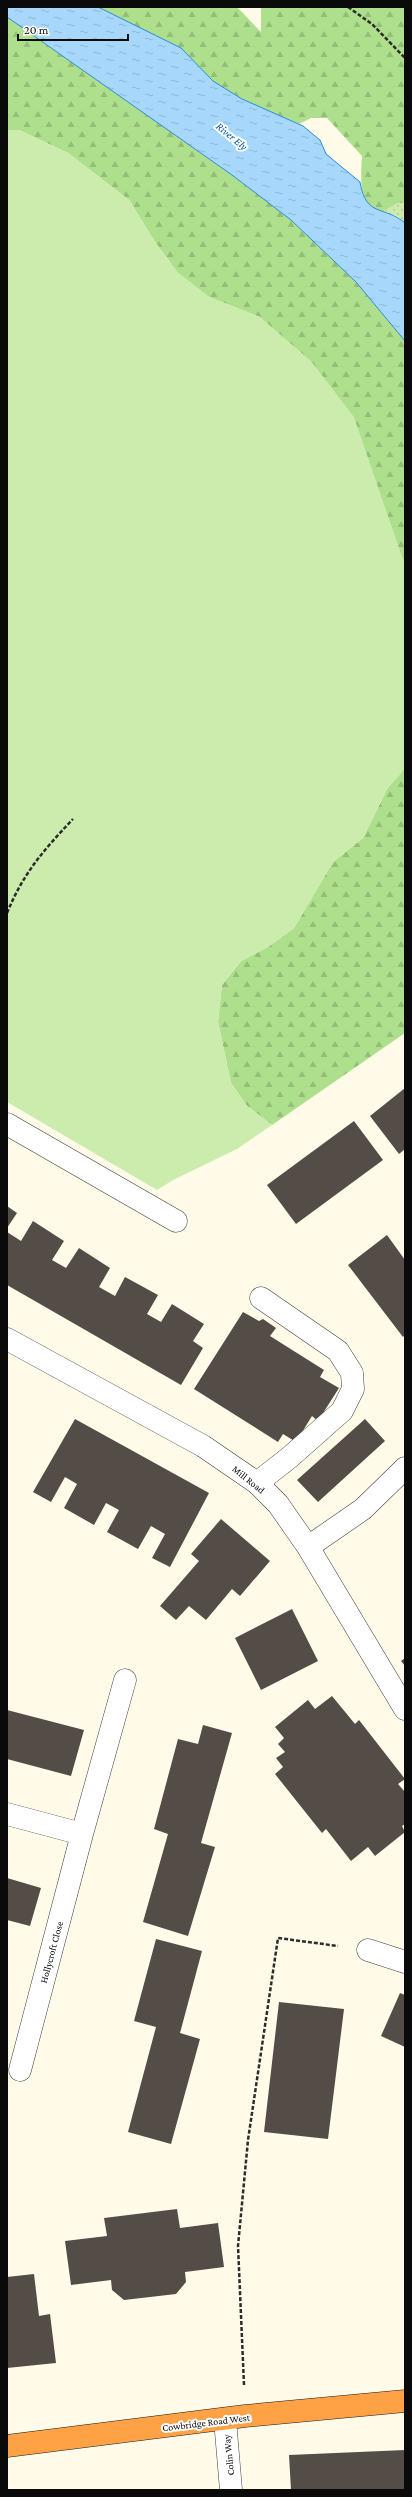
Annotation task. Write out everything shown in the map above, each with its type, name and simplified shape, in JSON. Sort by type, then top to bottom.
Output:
[{"type":"highway","name":"Cowbridge Road West","points":[[7,2446],[235,2418],[405,2401]]},
{"type":"street","points":[[7,1124],[176,1221]]},
{"type":"street","points":[[257,1483],[290,1457],[342,1411],[353,1389],[352,1373],[338,1351],[261,1298]]},
{"type":"street","name":"Mill Road","points":[[10,1347],[203,1446],[257,1483],[278,1504],[308,1547],[405,1709]]},
{"type":"street","points":[[308,1547],[363,1509],[405,1468]]},
{"type":"street","name":"Hollycroft Close","points":[[20,2070],[82,1834],[125,1680]]},
{"type":"street","points":[[7,1814],[82,1834]]},
{"type":"street","points":[[368,1950],[405,1962]]},
{"type":"street","name":"Colin Way","points":[[231,2490],[235,2418]]},
{"type":"path","points":[[348,7],[372,24],[405,58]]},
{"type":"path","points":[[7,913],[17,888],[37,858],[73,819]]},
{"type":"path","points":[[235,2418],[238,2246],[248,2140],[278,1938],[368,1950]]},
{"type":"green space","points":[[98,7],[237,7],[261,32],[261,7],[405,7],[405,203],[398,203],[382,212],[374,209],[368,204],[362,190],[362,156],[327,118],[311,118],[299,124],[242,99],[213,81],[181,48]]},
{"type":"green space","points":[[7,17],[232,175],[291,220],[356,282],[405,341],[405,566],[385,509],[260,317],[209,297],[178,273],[155,242],[129,200],[68,153],[19,130],[7,130]]},
{"type":"green space","points":[[7,130],[19,130],[68,153],[129,200],[155,242],[178,273],[209,297],[260,317],[311,361],[354,417],[405,566],[405,768],[387,789],[363,838],[333,862],[294,928],[268,947],[241,961],[222,985],[218,1022],[231,1083],[247,1106],[272,1125],[237,1149],[173,1180],[157,1190],[7,1102]]},
{"type":"green space","points":[[398,203],[405,203],[405,223],[397,216],[382,212]]},
{"type":"green space","points":[[405,768],[405,1033],[272,1125],[247,1106],[231,1083],[218,1022],[222,985],[241,961],[268,947],[294,928],[333,862],[363,838],[387,789]]},
{"type":"water","name":"River Ely","points":[[7,7],[98,7],[181,48],[213,81],[242,99],[303,126],[320,140],[326,154],[360,182],[363,193],[371,206],[390,214],[405,223],[405,341],[356,282],[291,220],[232,175],[7,17]]},
{"type":"building","points":[[405,1088],[405,1149],[399,1154],[370,1116]]},
{"type":"building","points":[[354,1121],[383,1160],[296,1224],[267,1185]]},
{"type":"building","points":[[7,1206],[17,1213],[7,1228]]},
{"type":"building","points":[[33,1221],[64,1241],[52,1260],[66,1268],[79,1248],[110,1268],[99,1287],[115,1296],[125,1277],[158,1295],[147,1314],[161,1322],[172,1304],[204,1324],[193,1341],[203,1348],[181,1385],[7,1285],[7,1232],[21,1241]]},
{"type":"building","points":[[387,1235],[405,1260],[405,1335],[403,1337],[348,1265]]},
{"type":"building","points":[[243,1312],[259,1321],[263,1319],[276,1328],[270,1336],[324,1370],[320,1377],[339,1388],[318,1421],[312,1416],[296,1442],[283,1434],[278,1442],[194,1389]]},
{"type":"building","points":[[75,1419],[209,1493],[170,1567],[152,1558],[165,1534],[151,1526],[138,1549],[107,1532],[119,1510],[106,1503],[94,1525],[64,1508],[77,1484],[65,1477],[51,1502],[33,1492]]},
{"type":"building","points":[[365,1419],[385,1441],[318,1502],[297,1480]]},
{"type":"building","points":[[221,1519],[270,1561],[240,1596],[232,1589],[206,1620],[189,1606],[176,1620],[160,1606],[199,1561],[191,1554]]},
{"type":"building","points":[[292,1609],[318,1661],[261,1690],[235,1638]]},
{"type":"building","points":[[405,1658],[405,1666],[401,1661]]},
{"type":"building","points":[[332,1696],[355,1724],[359,1720],[405,1779],[398,1784],[405,1792],[405,1824],[402,1826],[405,1832],[375,1856],[368,1847],[351,1861],[326,1829],[322,1833],[275,1774],[283,1767],[276,1758],[285,1752],[278,1744],[284,1738],[275,1727],[308,1700],[315,1709]]},
{"type":"building","points":[[7,1710],[84,1730],[71,1776],[7,1759]]},
{"type":"building","points":[[203,1725],[232,1733],[201,1843],[215,1847],[188,1936],[143,1922],[168,1834],[154,1829],[178,1739],[198,1744]]},
{"type":"building","points":[[7,1878],[41,1888],[30,1926],[7,1920]]},
{"type":"building","points":[[156,1939],[202,1951],[180,2033],[200,2039],[171,2144],[128,2132],[156,2027],[134,2021]]},
{"type":"building","points":[[400,1993],[405,1995],[405,2047],[381,2036]]},
{"type":"building","points":[[279,2002],[344,2009],[328,2139],[264,2132]]},
{"type":"building","points":[[177,2209],[180,2228],[218,2223],[224,2267],[185,2272],[186,2282],[176,2294],[124,2300],[112,2290],[111,2280],[71,2285],[65,2241],[107,2236],[104,2218]]},
{"type":"building","points":[[34,2274],[39,2316],[50,2314],[56,2363],[7,2368],[7,2277]]},
{"type":"building","points":[[405,2450],[405,2490],[291,2490],[289,2455]]}]
